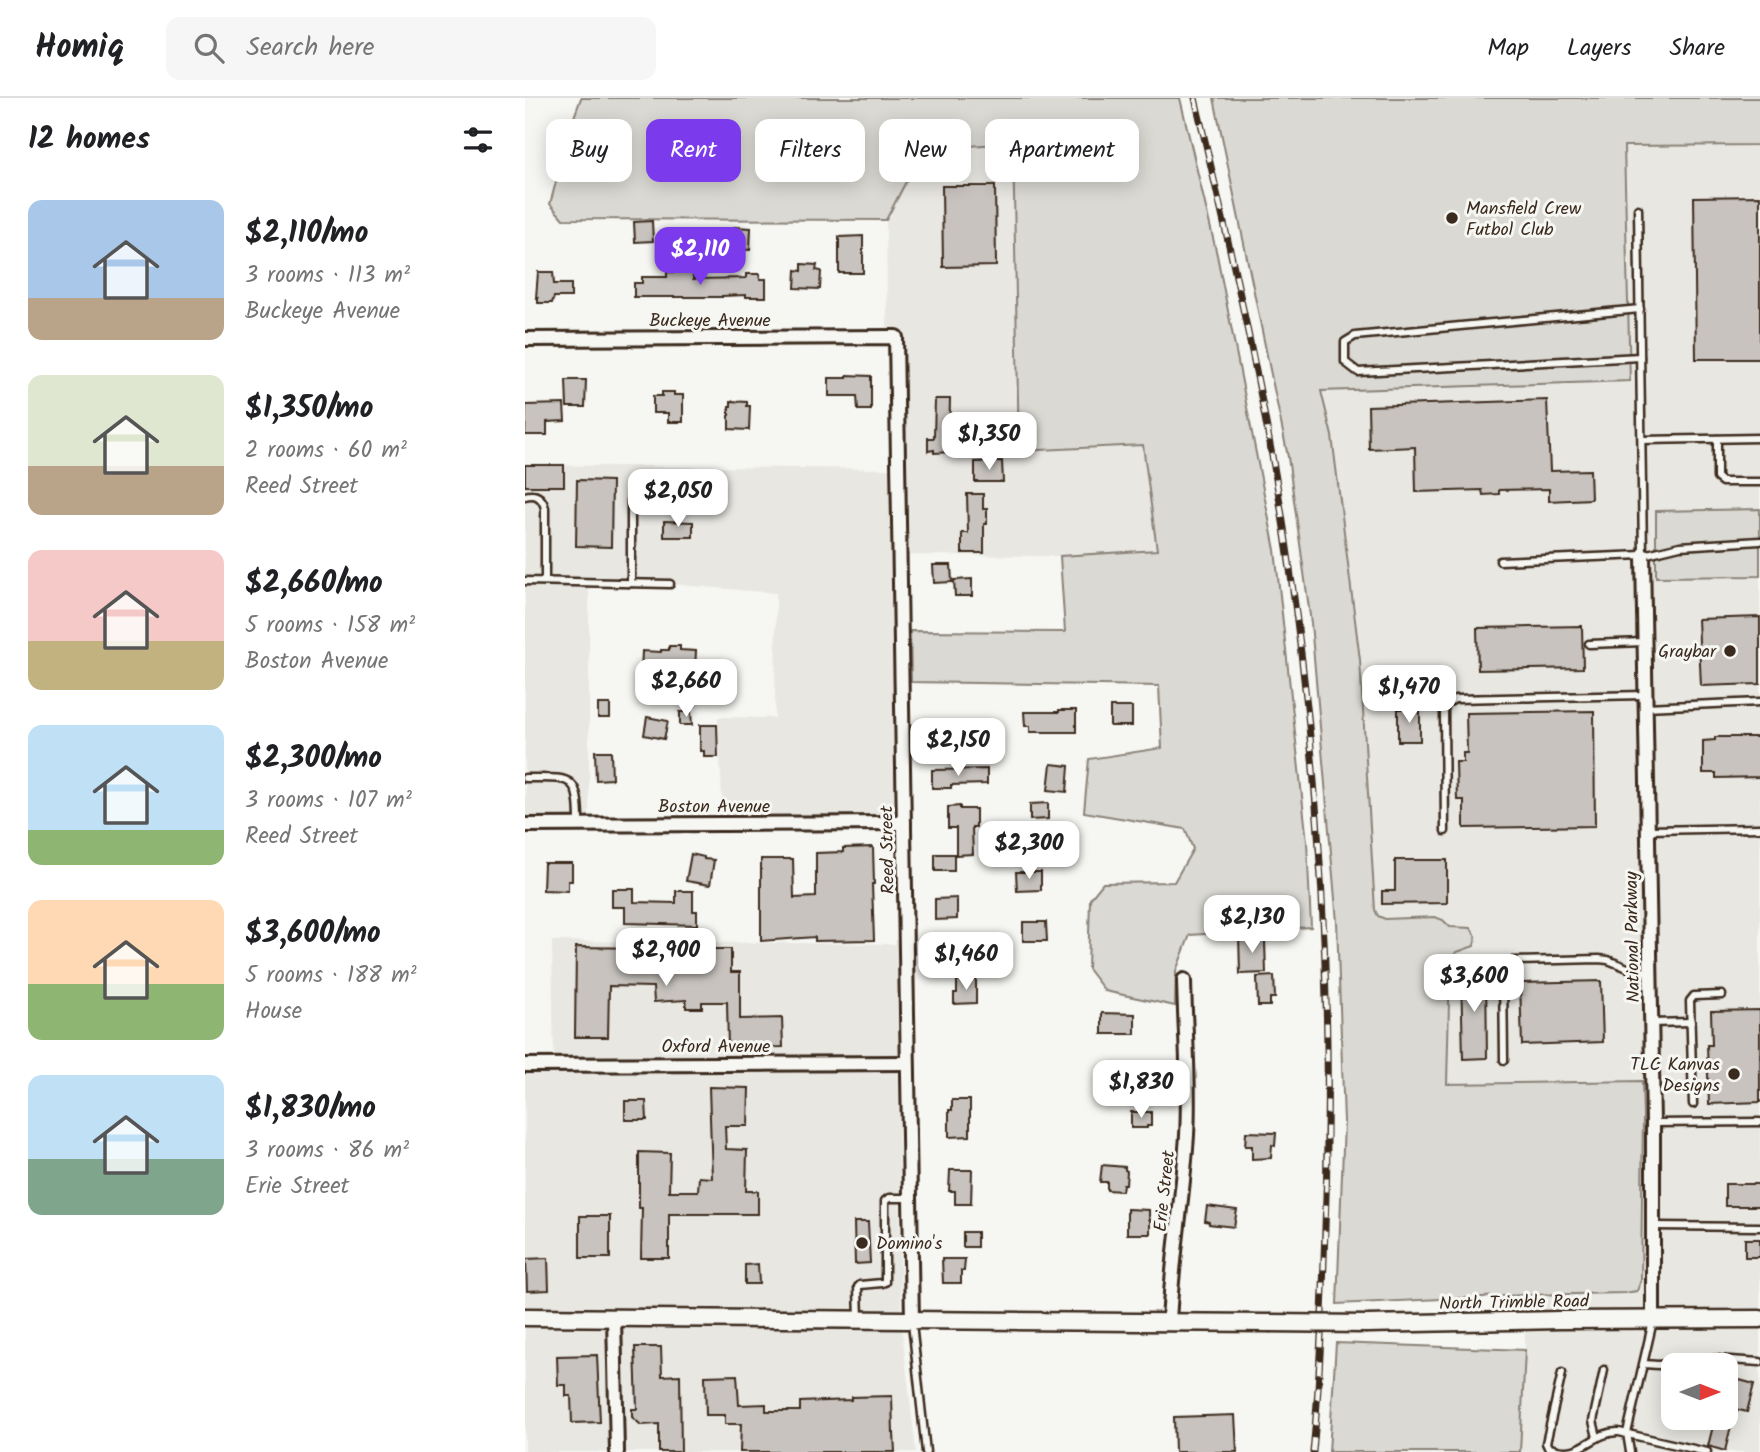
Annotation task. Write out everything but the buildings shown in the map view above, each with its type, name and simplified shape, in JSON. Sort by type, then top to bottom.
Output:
[{"type":"main road","name":"North Trimble Road","points":[[525,1317],[1269,1324],[1760,1319]]},
{"type":"street","name":"Buckeye Avenue","points":[[525,340],[896,337]]},
{"type":"street","name":"Reed Street","points":[[896,337],[912,1321]]},
{"type":"street","name":"National Parkway","points":[[1643,555],[1653,1122],[1653,1319]]},
{"type":"street","name":"Boston Avenue","points":[[525,825],[904,823]]},
{"type":"street","name":"Erie Street","points":[[1169,1322],[1187,1132],[1184,980]]},
{"type":"street","name":"Oxford Avenue","points":[[525,1065],[907,1063]]},
{"type":"street","points":[[614,1317],[617,1452]]},
{"type":"lane","points":[[1638,209],[1643,555]]},
{"type":"lane","points":[[1640,309],[1355,336],[1345,342],[1345,362],[1358,372],[1640,357]]},
{"type":"lane","points":[[1642,440],[1760,438]]},
{"type":"lane","points":[[1717,439],[1719,481],[1760,482]]},
{"type":"lane","points":[[631,485],[631,583]]},
{"type":"lane","points":[[525,496],[538,496],[543,500],[545,508],[545,581]]},
{"type":"lane","points":[[1500,561],[1643,555],[1680,546],[1760,541]]},
{"type":"lane","points":[[525,581],[670,584]]},
{"type":"lane","points":[[1590,644],[1644,642]]},
{"type":"lane","points":[[1445,831],[1444,709],[1447,703],[1455,699],[1760,702]]},
{"type":"lane","points":[[525,778],[562,779],[574,786],[578,794],[579,824]]},
{"type":"lane","points":[[1648,830],[1760,828]]},
{"type":"lane","points":[[1504,1060],[1503,971],[1513,961],[1599,959],[1635,971],[1650,972]]},
{"type":"lane","points":[[1693,1104],[1691,998],[1722,995]]},
{"type":"lane","points":[[1651,1023],[1691,1022]]},
{"type":"lane","points":[[1653,1122],[1760,1122]]},
{"type":"lane","points":[[859,1321],[858,1287],[862,1284],[885,1282],[885,1201],[889,1198],[910,1198]]},
{"type":"lane","points":[[1652,1226],[1760,1227]]},
{"type":"lane","points":[[1630,1452],[1627,1433],[1653,1319]]},
{"type":"lane","points":[[912,1321],[926,1452]]},
{"type":"lane","points":[[1644,1363],[1658,1365],[1715,1359],[1760,1362]]},
{"type":"lane","points":[[1597,1437],[1593,1421],[1604,1370]]},
{"type":"lane","points":[[1562,1373],[1546,1443],[1548,1447],[1567,1452],[1612,1432],[1627,1433],[1707,1452]]},
{"type":"shaded area","points":[[581,98],[1180,98],[1217,255],[1275,550],[1307,842],[1311,927],[1190,935],[1176,971],[1175,1006],[1105,991],[1088,969],[1090,899],[1103,883],[1174,882],[1193,849],[1185,829],[1084,812],[1089,759],[1162,748],[1159,686],[911,682],[910,631],[1065,632],[1060,556],[1157,550],[1143,445],[1019,451],[1014,182],[1139,182],[1139,119],[985,119],[985,145],[971,146],[971,119],[879,119],[879,182],[906,182],[886,220],[563,219],[550,204],[556,182],[632,182],[632,119],[573,119]]},
{"type":"shaded area","points":[[1214,98],[1760,98],[1760,145],[1624,146],[1630,381],[1321,391],[1332,436],[1360,660],[1375,910],[1378,916],[1385,919],[1435,917],[1450,927],[1471,928],[1476,937],[1474,946],[1457,952],[1450,961],[1447,1084],[1642,1081],[1641,1280],[1637,1291],[1337,1304],[1344,1122],[1337,922],[1311,623],[1288,457]]},
{"type":"shaded area","points":[[985,145],[985,182],[1014,182],[1019,451],[1143,445],[1157,551],[1060,556],[893,555],[894,815],[723,818],[718,717],[775,718],[776,593],[670,584],[589,581],[589,824],[525,823],[525,465],[889,469],[886,220],[906,182],[971,182],[971,146]]},
{"type":"shaded area","points":[[1624,145],[1760,145],[1760,509],[1656,512],[1656,576],[1760,576],[1760,1452],[1520,1452],[1525,1295],[1624,1293],[1642,1081],[1447,1084],[1450,961],[1457,952],[1474,946],[1471,928],[1450,927],[1435,917],[1385,919],[1378,916],[1375,910],[1360,660],[1332,436],[1321,390],[1629,381]]},
{"type":"shaded area","points":[[1760,509],[1760,576],[1656,577],[1656,511]]},
{"type":"shaded area","points":[[552,941],[897,944],[901,1322],[916,1452],[525,1452],[525,1065],[554,1064]]},
{"type":"shaded area","points":[[1336,1343],[1525,1350],[1520,1452],[1329,1452]]},
{"type":"railway","points":[[1195,98],[1246,322],[1278,491],[1299,637],[1317,814],[1326,992],[1327,1171],[1319,1380],[1313,1452]]},
{"type":"place","name":"Mansfield Crew Futbol Club","points":[[1452,218]]},
{"type":"place","name":"Graybar","points":[[1730,651]]},
{"type":"place","name":"TLC Kanvas Designs","points":[[1734,1074]]},
{"type":"place","name":"Domino's","points":[[862,1243]]}]
